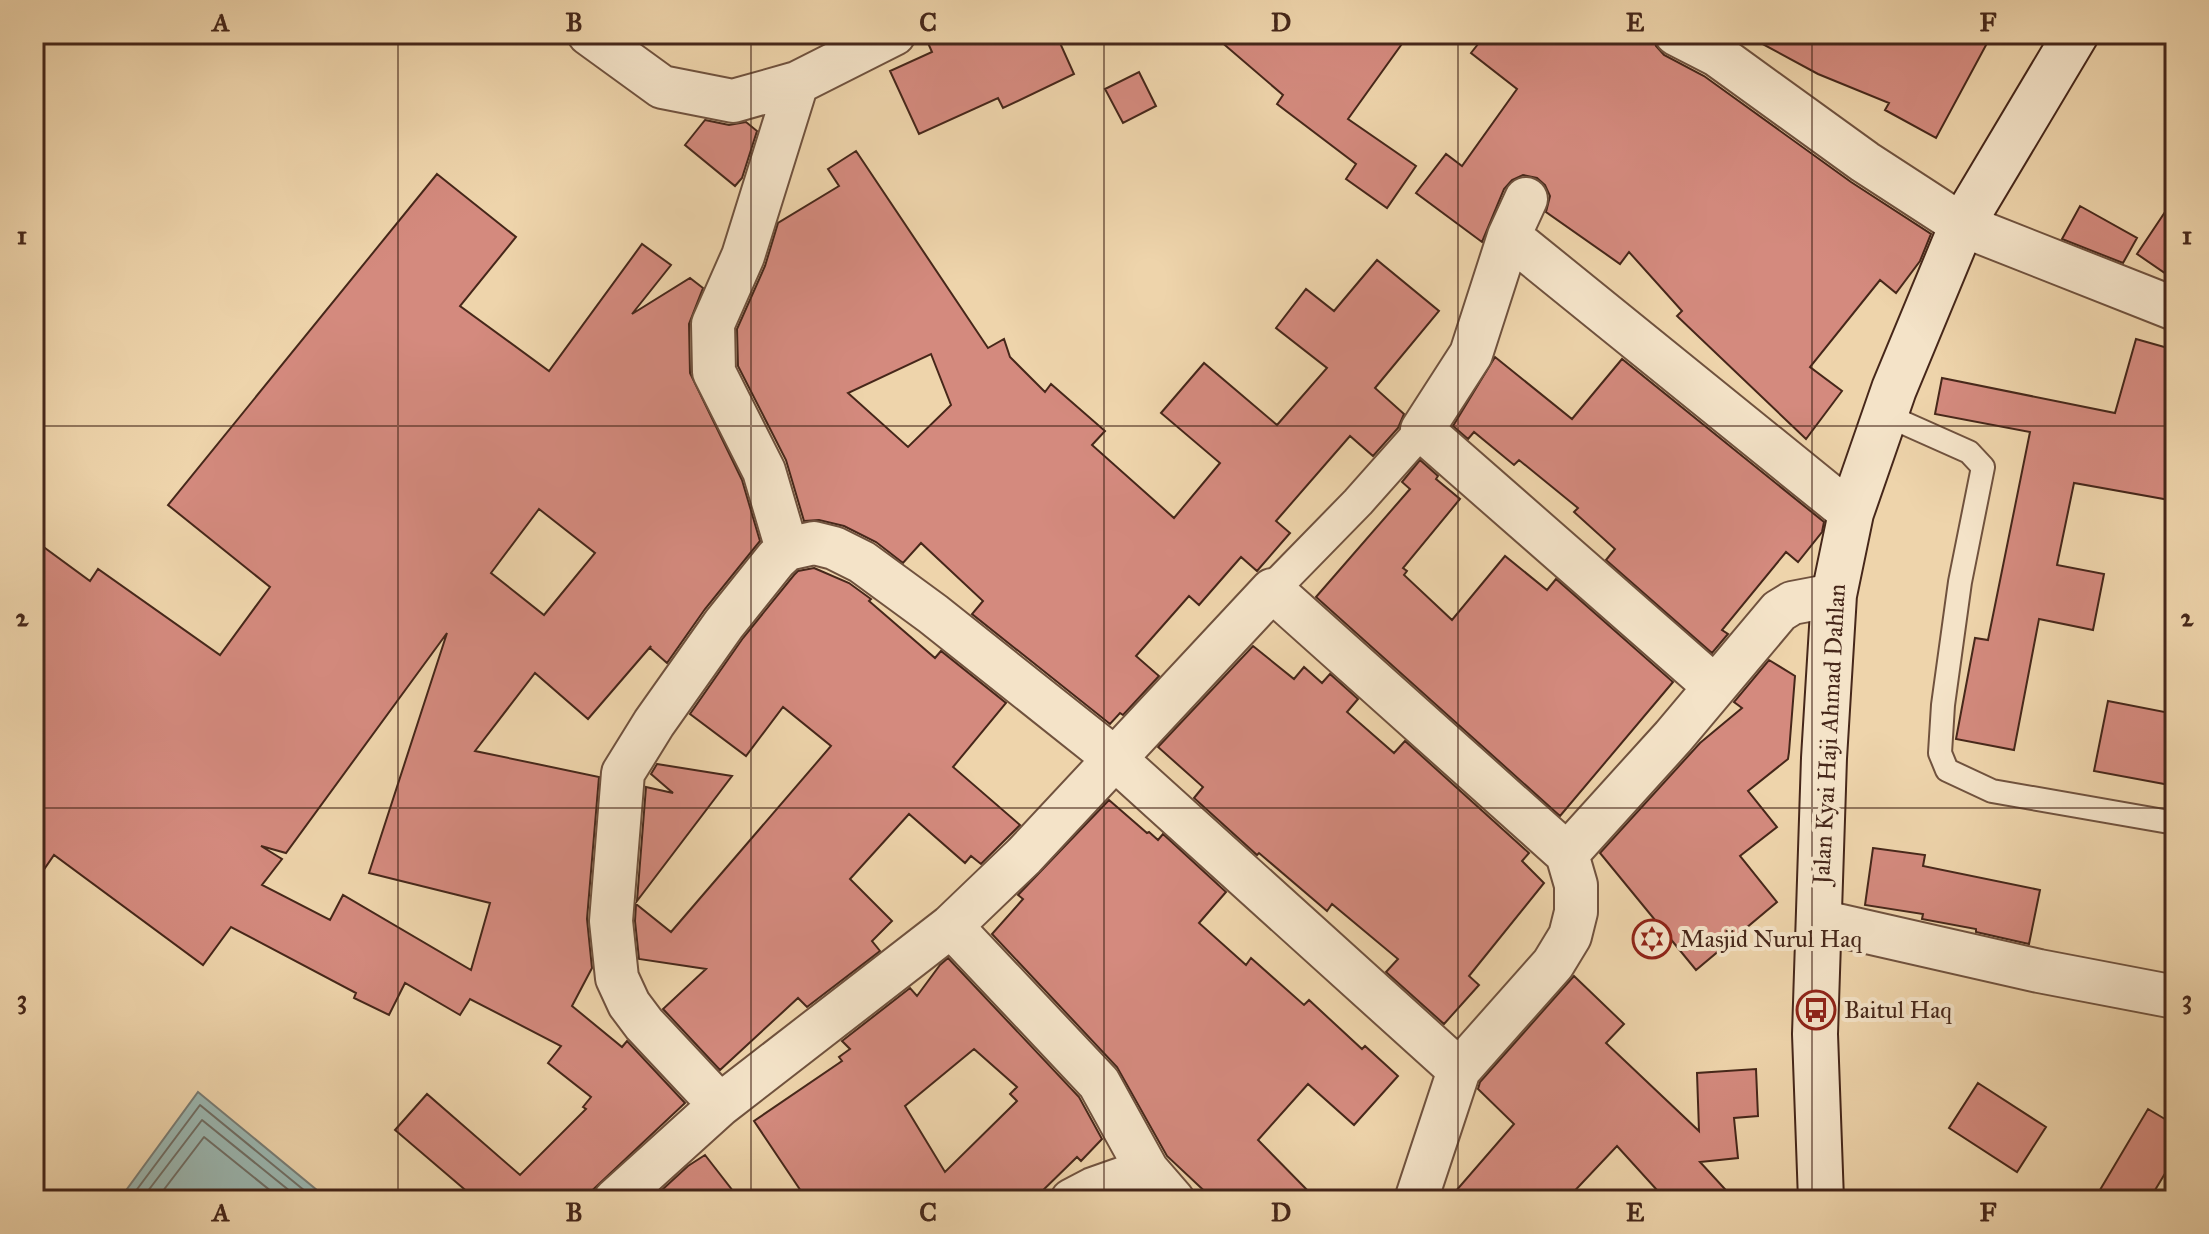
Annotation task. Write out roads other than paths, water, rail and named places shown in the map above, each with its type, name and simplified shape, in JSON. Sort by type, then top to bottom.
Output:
[{"type":"main road","name":"Jalan Kyai Haji Ahmad Dahlan","points":[[1821,1200],[1815,1034],[1824,758],[1834,595],[1851,513],[1886,415],[1962,225],[2076,34]]},
{"type":"street","points":[[589,34],[662,87],[733,101],[797,83],[894,34]]},
{"type":"street","points":[[1676,34],[1717,55],[1865,162],[1962,225],[2175,309]]},
{"type":"street","points":[[787,549],[764,471],[714,372],[713,324],[743,256],[797,83]]},
{"type":"street","points":[[615,1200],[720,1105],[951,926],[1024,856],[1358,502],[1422,430],[1471,354],[1518,218],[1851,513]]},
{"type":"street","points":[[1422,430],[1714,686]]},
{"type":"street","points":[[720,1105],[644,1024],[629,1004],[617,978],[611,921],[623,773],[724,624],[776,559],[787,549],[814,543],[834,548],[862,562],[933,614],[1114,758],[1459,1070]]},
{"type":"street","points":[[1272,590],[1567,854],[1576,885],[1576,912],[1570,936],[1553,964],[1459,1070],[1416,1200]]},
{"type":"street","points":[[1567,854],[1673,737],[1779,611],[1792,603],[1834,595]]},
{"type":"street","points":[[1819,921],[2039,971],[2175,997]]},
{"type":"street","points":[[951,926],[1099,1083],[1160,1185],[1093,1189],[1072,1200]]},
{"type":"lane","points":[[1886,415],[1969,452],[1983,467],[1960,582],[1943,705],[1940,753],[1947,770],[1992,791],[2175,823]]},
{"type":"water","points":[[198,1092],[329,1200],[119,1200]]},
{"type":"place","name":"Masjid Nurul Haq","points":[[1652,939]]},
{"type":"place","name":"Baitul Haq","points":[[1816,1010]]}]
